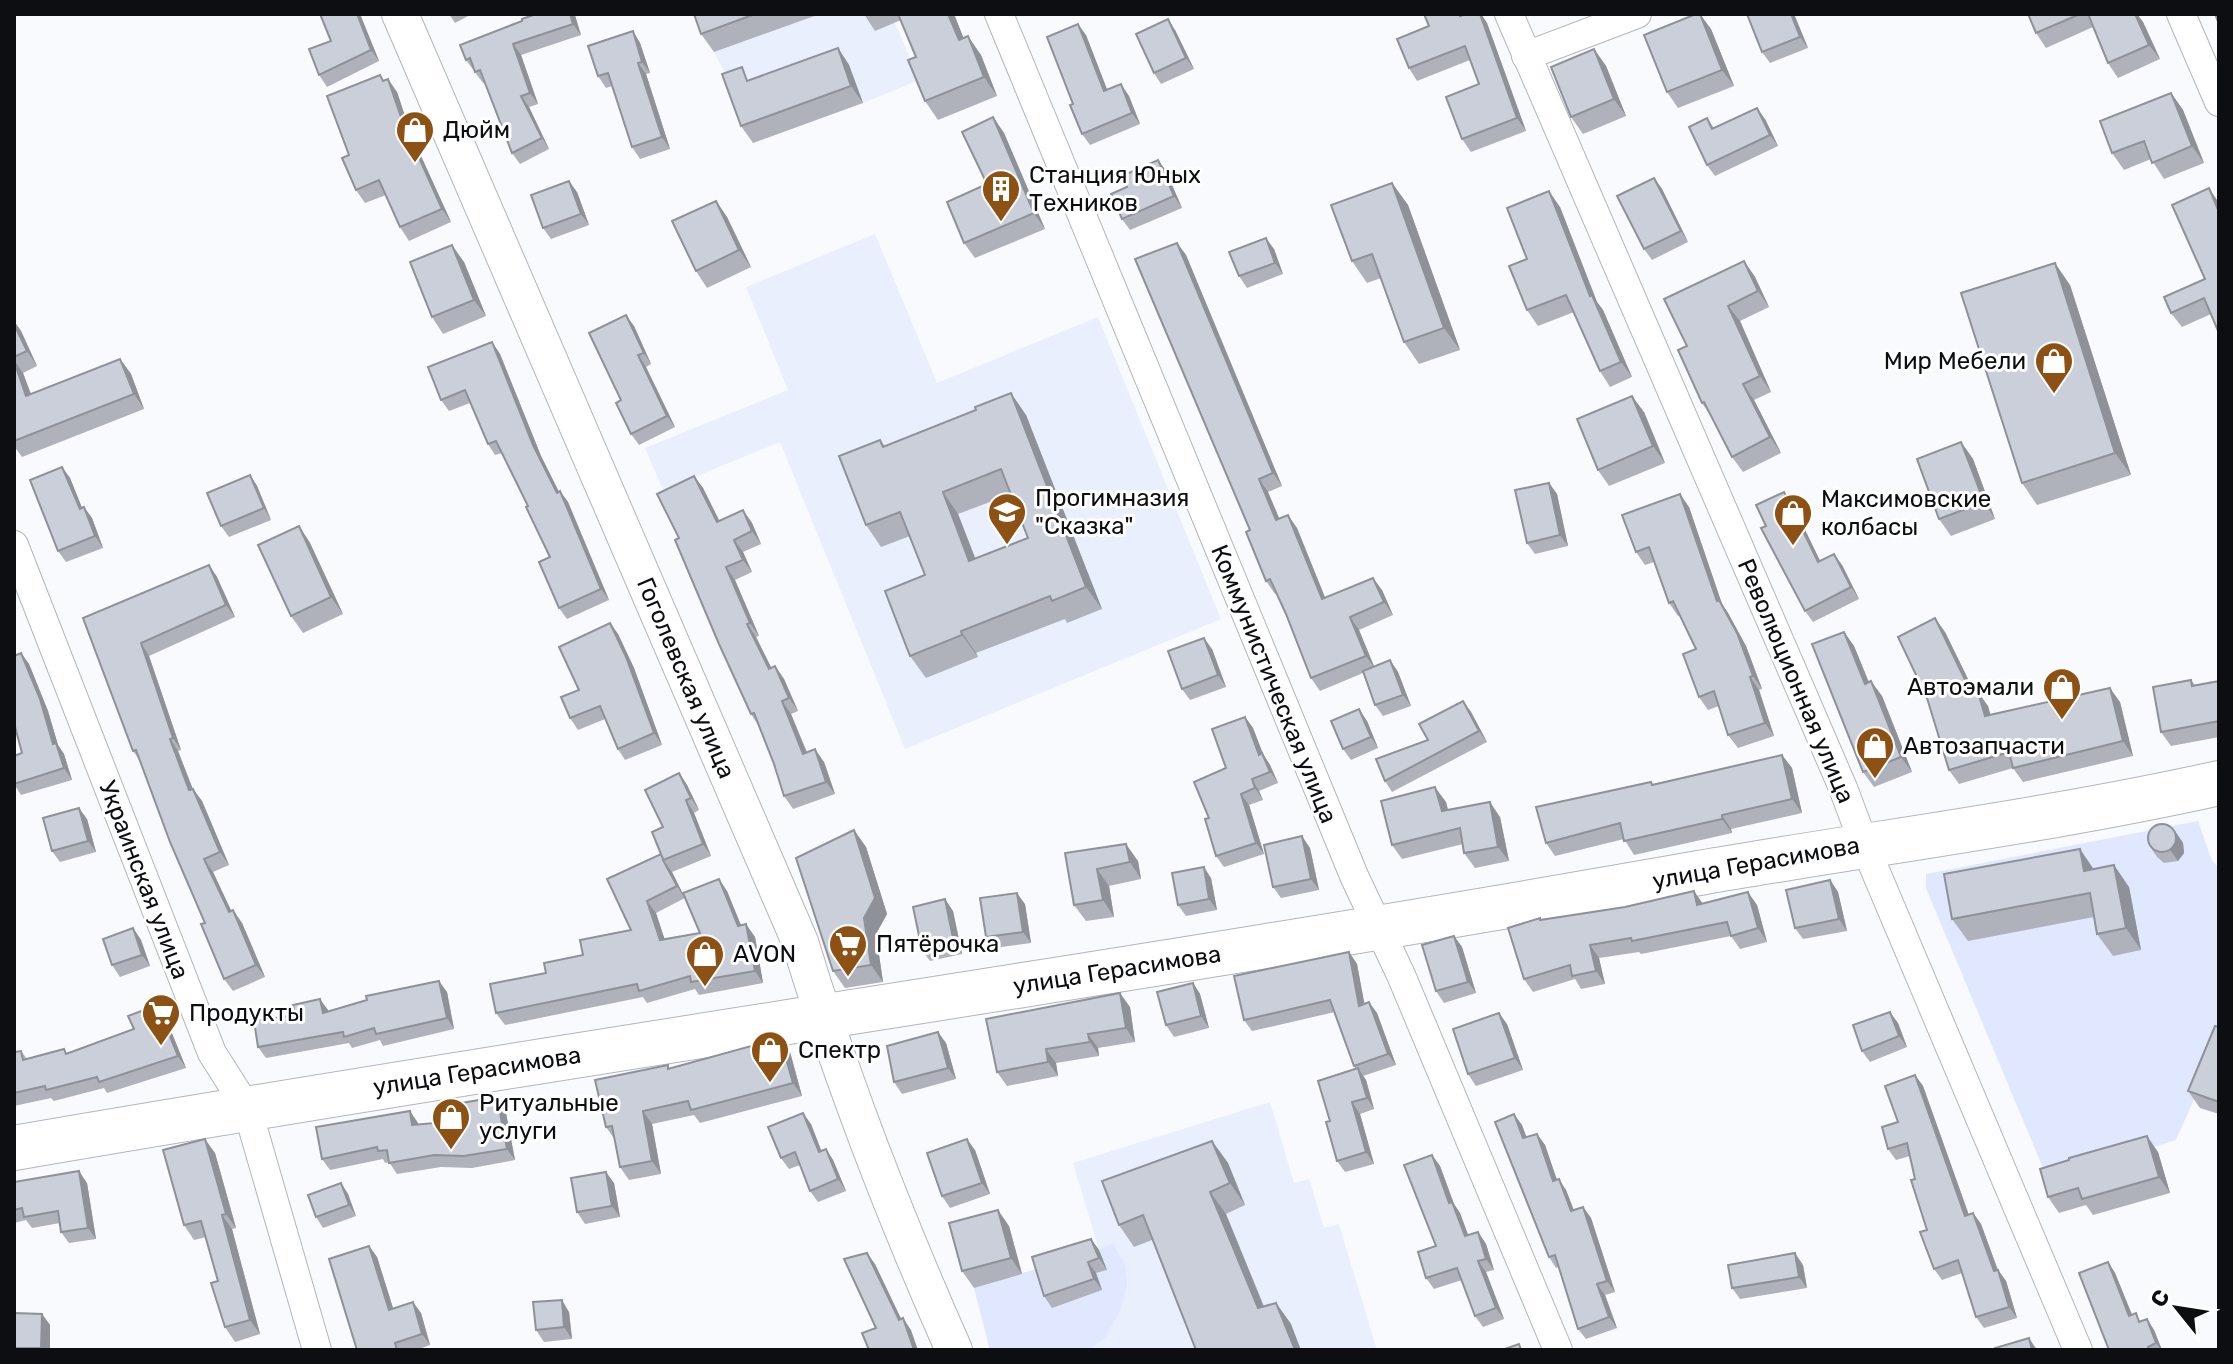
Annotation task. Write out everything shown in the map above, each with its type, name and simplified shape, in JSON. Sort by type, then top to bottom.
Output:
[{"type":"main road","name":"улица Герасимова","points":[[14,1148],[822,1015],[1380,929],[1864,844],[2128,803],[2219,783]]},
{"type":"street","name":"Гоголевская улица","points":[[400,14],[800,942],[822,1015],[907,1243],[954,1350]]},
{"type":"street","name":"Коммунистическая улица","points":[[999,14],[1349,864],[1380,929],[1558,1350]]},
{"type":"street","name":"Революционная улица","points":[[1509,14],[1837,774],[2078,1350]]},
{"type":"street","points":[[1526,56],[1637,14]]},
{"type":"street","points":[[2181,14],[2219,102]]},
{"type":"street","name":"Украинская улица","points":[[14,545],[212,1053],[247,1108],[317,1350]]},
{"type":"shaded area","points":[[700,14],[869,14],[895,23],[910,58],[966,35],[981,55],[753,143]]},
{"type":"shaded area","name":"Прогимназия \"Сказка\"","points":[[875,234],[937,383],[1098,317],[1221,619],[905,749],[780,442],[663,490],[645,448],[788,390],[746,287]]},
{"type":"shaded area","points":[[2198,821],[2212,861],[2219,867],[2219,1043],[2176,1140],[2048,1180],[1926,888],[1926,874]]},
{"type":"shaded area","points":[[1270,1102],[1294,1183],[1309,1179],[1324,1228],[1339,1224],[1377,1350],[990,1350],[974,1288],[1099,1250],[1073,1163]]},
{"type":"shaded area","points":[[1113,1243],[1125,1265],[1127,1284],[1120,1311],[1104,1339],[1089,1350],[990,1350],[974,1288],[1049,1265],[1052,1307],[1101,1290],[1096,1273],[1106,1270],[1099,1250]]},
{"type":"building","points":[[320,14],[357,14],[371,50],[319,75],[309,49],[331,41]]},
{"type":"building","points":[[536,14],[570,14],[573,24],[513,44],[530,93],[521,96],[542,138],[512,153],[480,70],[475,72],[470,58],[466,60],[460,45]]},
{"type":"building","points":[[694,14],[755,14],[701,34]]},
{"type":"building","points":[[898,14],[948,14],[959,40],[968,36],[984,77],[925,101],[908,60],[916,57]]},
{"type":"building","points":[[1424,14],[1480,14],[1517,118],[1462,139],[1446,97],[1479,84],[1465,46],[1409,68],[1397,39],[1429,26]]},
{"type":"building","points":[[1700,14],[1722,70],[1667,92],[1644,35]]},
{"type":"building","points":[[1747,14],[1791,14],[1800,37],[1762,52]]},
{"type":"building","points":[[2028,14],[2080,14],[2036,33]]},
{"type":"building","points":[[2088,14],[2135,14],[2149,45],[2108,63]]},
{"type":"building","points":[[1168,19],[1186,58],[1154,73],[1136,34]]},
{"type":"building","points":[[1078,24],[1104,91],[1121,84],[1132,113],[1082,134],[1047,37]]},
{"type":"building","points":[[633,31],[642,62],[638,63],[662,137],[632,147],[608,73],[598,76],[588,46]]},
{"type":"building","points":[[838,48],[851,86],[741,126],[722,74],[742,67],[747,81]]},
{"type":"building","points":[[1594,49],[1614,99],[1571,117],[1551,67]]},
{"type":"building","points":[[380,75],[383,81],[388,79],[402,120],[442,209],[400,227],[379,180],[356,190],[342,158],[349,155],[327,96]]},
{"type":"building","points":[[2171,93],[2192,146],[2152,163],[2144,141],[2112,153],[2100,121]]},
{"type":"building","points":[[1757,108],[1770,135],[1707,165],[1689,127],[1707,118],[1712,129]]},
{"type":"building","points":[[993,117],[1034,213],[964,243],[947,202],[987,184],[962,132]]},
{"type":"building","points":[[1158,160],[1174,196],[1122,219],[1111,194],[1127,187],[1122,176]]},
{"type":"building","points":[[1654,178],[1681,231],[1644,249],[1617,196]]},
{"type":"building","points":[[569,181],[581,214],[543,228],[531,195]]},
{"type":"building","points":[[1392,183],[1444,328],[1404,342],[1372,254],[1352,261],[1331,205]]},
{"type":"building","points":[[2209,188],[2219,212],[2219,333],[2204,298],[2171,313],[2164,297],[2205,279],[2172,205]]},
{"type":"building","points":[[1549,191],[1590,296],[1621,362],[1600,371],[1566,295],[1527,310],[1509,266],[1527,259],[1507,208]]},
{"type":"building","points":[[716,201],[739,250],[696,271],[672,221]]},
{"type":"building","points":[[1266,238],[1275,263],[1239,276],[1229,252]]},
{"type":"building","points":[[1177,243],[1273,473],[1259,479],[1276,520],[1288,515],[1322,599],[1373,578],[1384,602],[1350,617],[1366,656],[1311,678],[1270,579],[1266,581],[1246,532],[1250,530],[1135,259]]},
{"type":"building","points":[[452,245],[474,300],[432,317],[410,262]]},
{"type":"building","points":[[1744,261],[1758,291],[1728,306],[1760,376],[1743,384],[1770,437],[1732,457],[1702,403],[1678,350],[1687,346],[1664,299]]},
{"type":"building","name":"Мир Мебели","points":[[2055,263],[2115,453],[2022,483],[1961,293]]},
{"type":"building","points":[[626,315],[644,353],[638,355],[667,416],[631,434],[616,403],[621,400],[589,333]]},
{"type":"building","points":[[14,324],[27,351],[14,357]]},
{"type":"building","points":[[492,342],[533,445],[557,493],[560,491],[601,589],[559,608],[539,562],[550,557],[496,441],[488,444],[465,390],[441,400],[428,367]]},
{"type":"building","points":[[120,359],[134,394],[14,441],[14,361],[26,396]]},
{"type":"building","points":[[1011,393],[1086,587],[1052,601],[1050,596],[961,631],[962,635],[910,656],[885,591],[925,575],[900,512],[866,525],[839,456],[880,440],[883,447],[976,410],[975,407]],"holes":[[[1001,469],[1028,538],[969,561],[943,492]]]},
{"type":"building","points":[[1632,396],[1653,446],[1598,470],[1577,419]]},
{"type":"building","points":[[1961,442],[1984,502],[1939,519],[1917,459]]},
{"type":"building","points":[[62,467],[80,509],[84,507],[95,536],[58,551],[30,480]]},
{"type":"building","points":[[250,475],[264,508],[221,526],[207,493]]},
{"type":"building","points":[[694,476],[717,522],[743,510],[752,531],[734,540],[743,560],[726,567],[750,623],[747,624],[769,669],[775,666],[789,698],[782,701],[803,754],[815,749],[826,782],[784,796],[754,713],[751,714],[719,644],[675,540],[679,538],[657,494]]},
{"type":"building","points":[[1549,483],[1560,535],[1527,543],[1515,490]]},
{"type":"building","points":[[1784,492],[1818,562],[1834,554],[1851,587],[1805,611],[1761,528],[1766,526],[1756,505]]},
{"type":"building","points":[[1680,494],[1717,601],[1737,633],[1753,676],[1750,677],[1765,723],[1728,735],[1714,691],[1699,697],[1683,654],[1696,649],[1673,601],[1669,603],[1649,547],[1636,552],[1622,515]]},
{"type":"building","points":[[299,526],[331,597],[291,616],[258,545]]},
{"type":"building","points":[[209,565],[226,605],[141,643],[189,790],[193,789],[220,852],[204,859],[229,912],[233,910],[256,965],[224,979],[201,924],[205,923],[170,842],[136,750],[133,751],[83,618]]},
{"type":"building","points":[[1935,618],[1972,694],[1978,692],[1985,716],[2110,688],[2123,741],[2013,768],[2009,752],[1949,770],[1927,698],[1898,637]]},
{"type":"building","points":[[610,623],[654,733],[618,749],[600,706],[570,718],[561,697],[579,690],[559,647]]},
{"type":"building","points":[[1844,632],[1865,684],[1871,681],[1901,757],[1863,772],[1812,644]]},
{"type":"building","points":[[1204,638],[1218,675],[1182,689],[1168,651]]},
{"type":"building","points":[[21,653],[64,768],[14,784],[14,756],[22,753],[14,723],[14,656]]},
{"type":"building","points":[[1390,660],[1403,695],[1375,705],[1363,671]]},
{"type":"building","points":[[2191,680],[2192,686],[2219,681],[2219,721],[2161,732],[2153,687]]},
{"type":"building","points":[[1463,701],[1479,731],[1385,781],[1376,759],[1428,740],[1419,724]]},
{"type":"building","points":[[1359,709],[1371,737],[1343,749],[1331,721]]},
{"type":"building","points":[[1245,717],[1259,755],[1262,753],[1270,772],[1252,779],[1255,788],[1241,794],[1256,843],[1216,856],[1205,819],[1209,818],[1194,782],[1226,768],[1212,729]]},
{"type":"building","points":[[1782,755],[1792,799],[1722,815],[1722,819],[1624,841],[1620,823],[1546,843],[1536,807],[1651,782],[1652,785]]},
{"type":"building","points":[[679,773],[691,798],[686,800],[703,844],[663,860],[677,886],[647,901],[660,940],[700,933],[683,893],[719,879],[738,926],[746,924],[755,971],[691,982],[690,976],[639,991],[637,984],[496,1013],[490,984],[546,973],[544,963],[583,955],[580,940],[631,930],[607,879],[661,854],[652,832],[663,827],[645,790]]},
{"type":"building","points":[[1435,787],[1442,811],[1490,802],[1498,847],[1464,853],[1460,828],[1392,845],[1381,801]]},
{"type":"building","points":[[79,808],[88,841],[52,851],[43,818]]},
{"type":"building","points":[[2162,824],[2172,828],[2176,838],[2172,848],[2162,852],[2152,848],[2148,838],[2152,828]]},
{"type":"building","points":[[854,830],[875,898],[864,918],[871,965],[833,971],[796,858]]},
{"type":"building","points":[[1302,836],[1311,879],[1273,887],[1264,845]]},
{"type":"building","points":[[1126,844],[1130,862],[1097,869],[1103,900],[1074,905],[1065,853]]},
{"type":"building","points":[[2080,849],[2084,871],[2114,865],[2126,928],[2097,934],[2090,893],[1952,919],[1944,874]]},
{"type":"building","points":[[1204,867],[1209,899],[1178,905],[1172,873]]},
{"type":"building","points":[[1830,880],[1839,919],[1795,928],[1786,890]]},
{"type":"building","points":[[1694,891],[1697,905],[1748,892],[1758,928],[1731,936],[1727,922],[1632,941],[1631,938],[1590,945],[1596,971],[1572,976],[1570,965],[1524,979],[1508,928],[1540,918],[1625,907]]},
{"type":"building","points":[[1017,893],[1023,932],[986,937],[980,898]]},
{"type":"building","points":[[945,899],[954,943],[922,950],[913,907]]},
{"type":"building","points":[[133,928],[142,955],[112,965],[103,939]]},
{"type":"building","points":[[1454,936],[1468,982],[1436,991],[1422,945]]},
{"type":"building","points":[[1349,952],[1359,1006],[1369,1002],[1388,1054],[1354,1066],[1330,1000],[1244,1020],[1234,976]]},
{"type":"building","points":[[439,981],[447,1018],[376,1034],[374,1028],[344,1037],[343,1032],[258,1047],[254,1021],[295,1015],[293,1005],[320,999],[323,1013],[367,1000],[366,996]]},
{"type":"building","points":[[1193,983],[1201,1016],[1166,1025],[1157,992]]},
{"type":"building","points":[[1120,993],[1126,1028],[1088,1034],[1090,1042],[1046,1049],[1048,1062],[997,1072],[986,1019]]},
{"type":"building","points":[[157,1005],[178,1056],[99,1082],[97,1077],[46,1090],[45,1086],[14,1093],[14,1052],[21,1051],[23,1060],[64,1049],[66,1054],[134,1029],[128,1016]]},
{"type":"building","points":[[1890,1012],[1899,1036],[1862,1051],[1853,1025]]},
{"type":"building","points":[[1499,1013],[1515,1058],[1468,1074],[1453,1029]]},
{"type":"building","points":[[2215,1026],[2219,1027],[2219,1102],[2188,1091]]},
{"type":"building","points":[[938,1032],[948,1068],[894,1082],[887,1046]]},
{"type":"building","points":[[780,1038],[793,1083],[691,1110],[688,1101],[643,1111],[652,1161],[620,1167],[612,1126],[606,1127],[595,1080],[668,1065],[668,1069]]},
{"type":"building","points":[[1358,1068],[1367,1098],[1352,1102],[1366,1152],[1337,1161],[1326,1122],[1330,1121],[1318,1081]]},
{"type":"building","points":[[1915,1075],[1965,1216],[1973,1213],[1994,1271],[1998,1270],[2009,1307],[1976,1317],[1958,1260],[1934,1269],[1920,1232],[1927,1230],[1911,1180],[1915,1179],[1907,1143],[1888,1149],[1882,1127],[1898,1122],[1885,1086]]},
{"type":"building","points":[[497,1097],[507,1149],[464,1156],[434,1155],[389,1163],[387,1150],[378,1151],[377,1147],[322,1159],[316,1127],[410,1111],[412,1125],[458,1121],[455,1104]]},
{"type":"building","points":[[803,1113],[819,1152],[826,1149],[838,1179],[810,1191],[795,1152],[781,1158],[768,1127]]},
{"type":"building","points":[[1514,1114],[1523,1138],[1537,1134],[1553,1181],[1559,1179],[1571,1211],[1583,1207],[1607,1281],[1597,1284],[1609,1317],[1578,1329],[1555,1255],[1549,1257],[1495,1122]]},
{"type":"building","points":[[2147,1136],[2159,1177],[2082,1199],[2078,1188],[2048,1197],[2040,1169]]},
{"type":"building","points":[[205,1139],[250,1320],[225,1327],[211,1283],[218,1281],[201,1221],[184,1225],[163,1150]]},
{"type":"building","points":[[967,1139],[982,1183],[942,1196],[927,1153]]},
{"type":"building","points":[[1212,1141],[1230,1183],[1210,1192],[1258,1308],[1276,1303],[1295,1350],[1196,1350],[1143,1215],[1119,1225],[1102,1181]]},
{"type":"building","points":[[1432,1155],[1465,1236],[1478,1232],[1486,1259],[1478,1261],[1496,1308],[1475,1316],[1457,1268],[1426,1278],[1418,1252],[1436,1246],[1404,1165]]},
{"type":"building","points":[[79,1171],[88,1228],[61,1232],[58,1211],[24,1217],[22,1208],[14,1210],[14,1182]]},
{"type":"building","points":[[606,1172],[612,1206],[577,1212],[571,1178]]},
{"type":"building","points":[[341,1183],[349,1205],[316,1217],[308,1195]]},
{"type":"building","points":[[998,1210],[1011,1258],[962,1271],[949,1223]]},
{"type":"building","points":[[1091,1239],[1099,1258],[1088,1262],[1094,1279],[1044,1296],[1032,1257]]},
{"type":"building","points":[[369,1246],[389,1310],[413,1302],[422,1334],[395,1343],[397,1350],[357,1350],[329,1259]]},
{"type":"building","points":[[867,1253],[899,1320],[903,1318],[914,1350],[869,1350],[862,1333],[876,1328],[844,1259]]},
{"type":"building","points":[[1795,1253],[1799,1277],[1732,1288],[1728,1265]]},
{"type":"building","points":[[2108,1262],[2129,1316],[2136,1313],[2139,1322],[2147,1319],[2156,1343],[2148,1347],[2149,1350],[2109,1350],[2079,1273]]},
{"type":"building","points":[[562,1300],[564,1327],[536,1330],[533,1302]]},
{"type":"building","points":[[14,1313],[42,1314],[41,1348],[14,1348]]},
{"type":"building","points":[[2029,1338],[2032,1350],[1995,1348]]},
{"type":"building","points":[[1519,1344],[1521,1350],[1502,1350]]},
{"type":"place","name":"Дюйм","points":[[415,164]]},
{"type":"place","name":"Станция Юных Техников","points":[[1001,223]]},
{"type":"place","name":"Мир Мебели","points":[[2054,395]]},
{"type":"place","name":"Прогимназия \"Сказка\"","points":[[1007,546]]},
{"type":"place","name":"Максимовские колбасы","points":[[1793,547]]},
{"type":"place","name":"Автоэмали","points":[[2062,721]]},
{"type":"place","name":"Автозапчасти","points":[[1875,780]]},
{"type":"place","name":"Пятёрочка","points":[[848,978]]},
{"type":"place","name":"AVON","points":[[705,988]]},
{"type":"place","name":"Продукты","points":[[161,1047]]},
{"type":"place","name":"Спектр","points":[[770,1084]]},
{"type":"place","name":"Ритуальные услуги","points":[[451,1151]]}]
